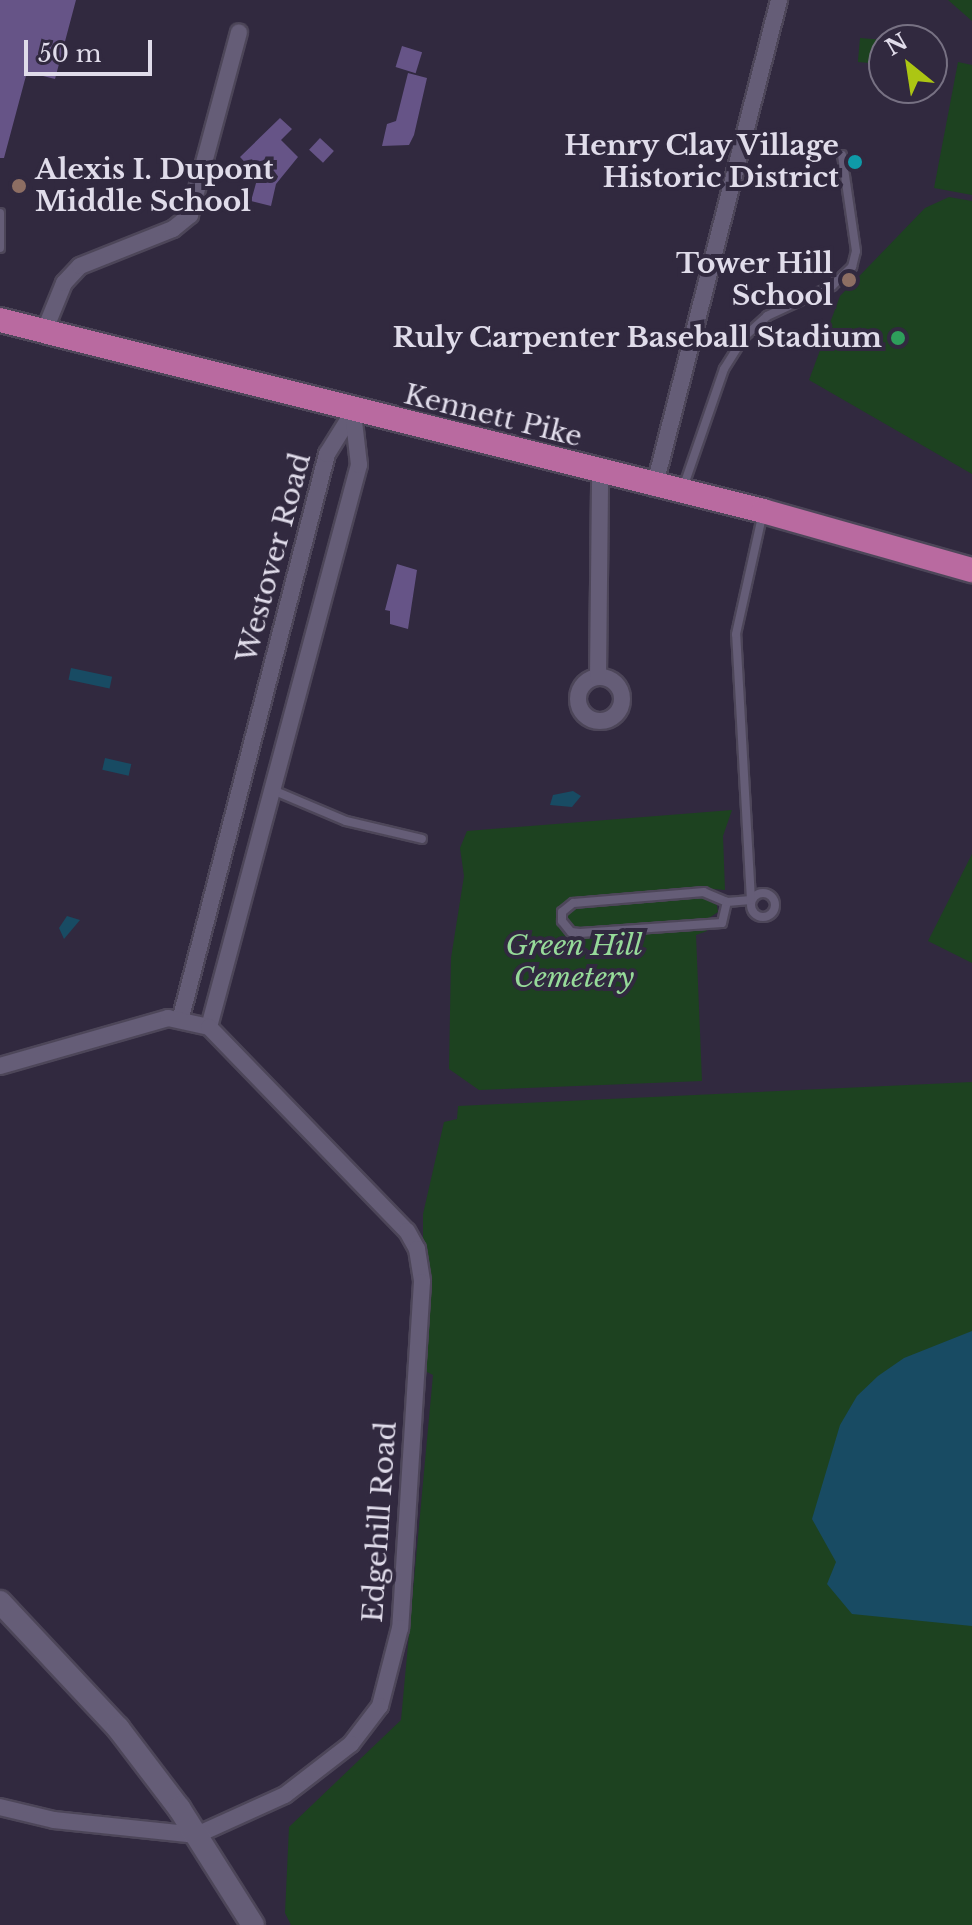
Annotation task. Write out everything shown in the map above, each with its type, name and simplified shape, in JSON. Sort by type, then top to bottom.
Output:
[{"type":"main road","name":"Kennett Pike","points":[[0,320],[654,488],[763,511],[972,570]]},
{"type":"main road","points":[[0,1602],[118,1728],[197,1835],[253,1925]]},
{"type":"street","points":[[654,488],[779,0]]},
{"type":"street","points":[[44,332],[64,283],[80,266],[173,229],[190,215],[239,32]]},
{"type":"street","name":"Westover Road","points":[[209,1027],[275,791],[359,465],[353,412]]},
{"type":"street","name":"Westover Road","points":[[181,1017],[327,454],[353,412]]},
{"type":"street","points":[[598,677],[600,474]]},
{"type":"street","points":[[0,1066],[181,1017]]},
{"type":"street","name":"Edgehill Road","points":[[181,1017],[209,1027],[407,1231],[417,1249],[422,1282],[400,1628],[380,1706],[351,1744],[285,1795],[197,1835]]},
{"type":"street","points":[[0,1807],[54,1820],[197,1835]]},
{"type":"lane","points":[[681,494],[724,369],[744,337],[767,316],[832,286],[852,267],[856,251],[842,155]]},
{"type":"lane","points":[[0,213],[0,248]]},
{"type":"lane","points":[[727,902],[722,923],[580,933],[571,932],[562,921],[562,912],[573,903],[704,892],[727,902],[751,900],[736,634],[763,511]]},
{"type":"lane","points":[[275,791],[346,821],[422,839]]},
{"type":"green space","points":[[948,0],[972,0],[972,21]]},
{"type":"green space","points":[[860,38],[868,39],[868,63],[858,62]]},
{"type":"green space","points":[[958,62],[972,65],[972,195],[934,188]]},
{"type":"green space","name":"Ruly Carpenter Baseball Stadium","points":[[949,197],[972,201],[972,474],[809,380],[840,296],[925,208]]},
{"type":"green space","name":"Green Hill Cemetery","points":[[732,810],[723,836],[725,890],[714,889],[718,912],[706,920],[707,931],[696,935],[702,1081],[479,1090],[449,1069],[451,958],[464,876],[460,848],[467,831]]},
{"type":"green space","points":[[972,854],[972,963],[928,941]]},
{"type":"green space","points":[[972,1082],[972,1925],[291,1925],[285,1913],[289,1827],[401,1720],[433,1375],[425,1371],[423,1356],[423,1214],[444,1122],[457,1119],[458,1106]]},
{"type":"water","points":[[71,668],[112,677],[110,688],[69,680]]},
{"type":"water","points":[[105,758],[131,764],[129,776],[102,770]]},
{"type":"water","points":[[573,791],[581,796],[572,807],[550,805],[553,795]]},
{"type":"water","points":[[67,916],[80,920],[64,939],[59,928]]},
{"type":"water","points":[[972,1331],[972,1626],[852,1614],[827,1584],[836,1562],[812,1519],[840,1425],[857,1396],[878,1376],[904,1358]]},
{"type":"building","points":[[0,0],[76,0],[55,79],[27,72],[4,158],[0,158]]},
{"type":"building","points":[[402,46],[422,52],[416,73],[396,67]]},
{"type":"building","points":[[408,73],[427,78],[414,135],[409,145],[382,146],[387,124],[396,121]]},
{"type":"building","points":[[280,118],[292,129],[281,140],[298,157],[276,184],[271,206],[251,201],[258,176],[240,157]]},
{"type":"building","points":[[320,138],[334,151],[323,163],[309,150]]},
{"type":"building","points":[[397,564],[417,570],[408,629],[390,624],[390,611],[385,610]]},
{"type":"place","name":"Henry Clay Village Historic District","points":[[855,162]]},
{"type":"place","name":"Alexis I. Dupont Middle School","points":[[19,186]]},
{"type":"place","name":"Tower Hill School","points":[[849,280]]},
{"type":"place","name":"Ruly Carpenter Baseball Stadium","points":[[898,338]]}]
